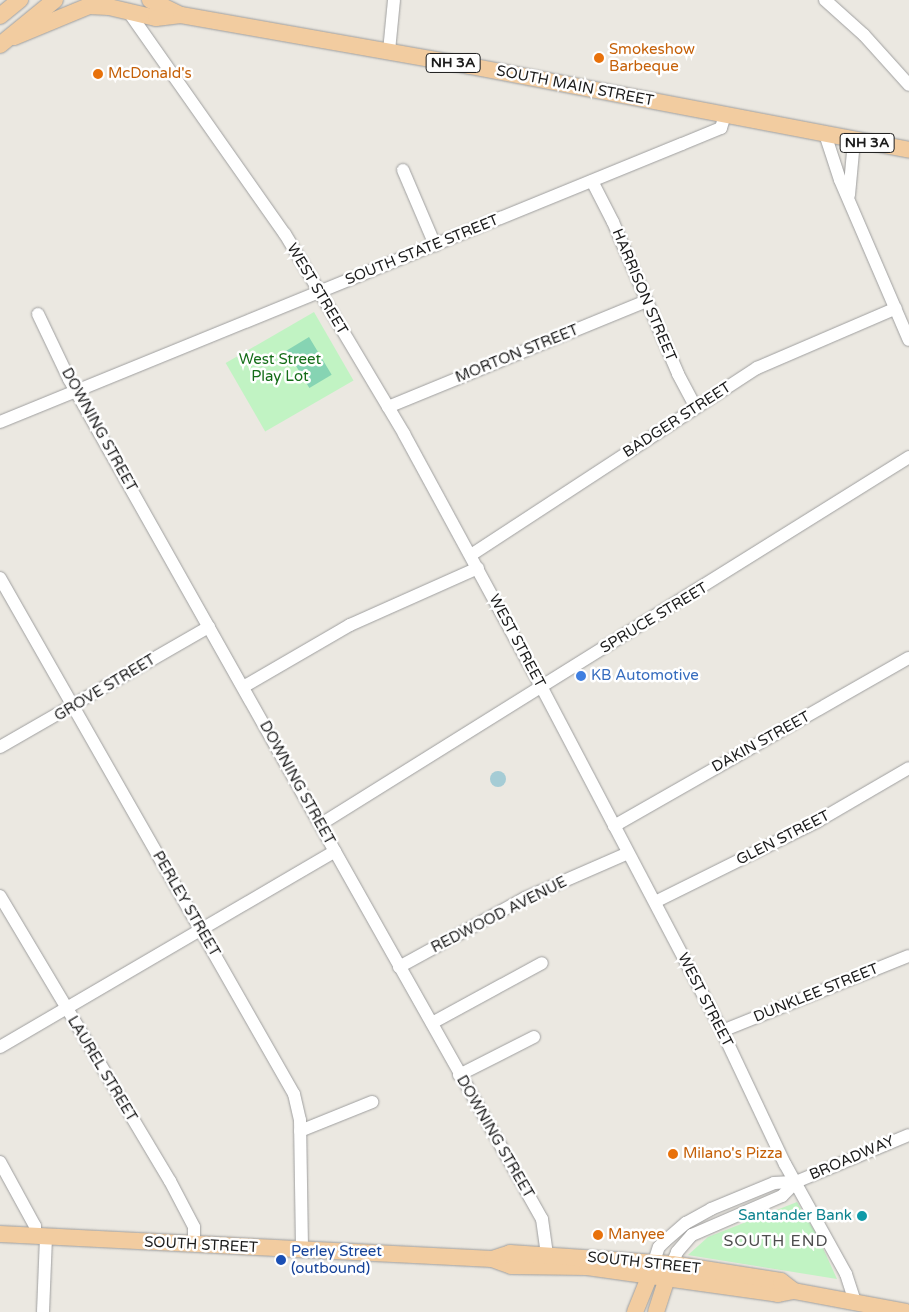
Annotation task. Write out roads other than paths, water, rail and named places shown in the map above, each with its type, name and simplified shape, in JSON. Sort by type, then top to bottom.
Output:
[{"type":"main road","points":[[0,16],[20,0]]},
{"type":"main road","points":[[7,41],[55,0]]},
{"type":"main road","name":"SOUTH MAIN STREET","points":[[115,0],[128,11],[156,18],[180,15]]},
{"type":"main road","name":"SOUTH MAIN STREET","points":[[150,0],[180,15],[389,51],[909,150]]},
{"type":"main road","points":[[7,41],[89,6],[128,11]]},
{"type":"main road","name":"SOUTH STREET","points":[[0,1234],[492,1259],[511,1266],[651,1269]]},
{"type":"main road","name":"SOUTH STREET","points":[[492,1259],[510,1253],[547,1255],[670,1271],[778,1294],[794,1291],[906,1312]]},
{"type":"main road","points":[[635,1312],[651,1269]]},
{"type":"main road","points":[[656,1312],[670,1271]]},
{"type":"street","points":[[389,51],[394,0]]},
{"type":"street","points":[[825,0],[864,35],[909,85]]},
{"type":"street","name":"WEST STREET","points":[[128,11],[256,191],[388,407],[542,686],[655,902],[722,1031],[796,1182],[846,1274],[855,1301]]},
{"type":"street","name":"SOUTH STATE STREET","points":[[0,422],[721,128],[725,115]]},
{"type":"street","points":[[825,134],[840,180],[849,195],[909,340]]},
{"type":"street","points":[[849,195],[854,141]]},
{"type":"street","points":[[403,170],[435,245]]},
{"type":"street","name":"HARRISON STREET","points":[[592,181],[678,374],[696,408]]},
{"type":"street","name":"MORTON STREET","points":[[388,407],[646,301]]},
{"type":"street","name":"BADGER STREET","points":[[471,555],[757,368],[896,308]]},
{"type":"street","name":"DOWNING STREET","points":[[38,314],[77,391],[321,824],[459,1075],[542,1219],[547,1255]]},
{"type":"street","name":"SPRUCE STREET","points":[[321,824],[909,458]]},
{"type":"street","points":[[243,688],[350,625],[478,568]]},
{"type":"street","name":"PERLEY STREET","points":[[0,578],[294,1094],[300,1131],[302,1250]]},
{"type":"street","name":"GROVE STREET","points":[[0,747],[209,627]]},
{"type":"street","name":"DAKIN STREET","points":[[614,826],[909,658]]},
{"type":"street","name":"GLEN STREET","points":[[655,902],[825,817],[909,768]]},
{"type":"street","points":[[0,1047],[335,852]]},
{"type":"street","name":"REDWOOD AVENUE","points":[[399,967],[525,898],[628,853]]},
{"type":"street","name":"LAUREL STREET","points":[[0,896],[190,1218],[194,1227],[194,1244]]},
{"type":"street","name":"DUNKLEE STREET","points":[[722,1031],[909,956]]},
{"type":"street","points":[[432,1024],[542,964]]},
{"type":"street","points":[[459,1075],[534,1037]]},
{"type":"street","points":[[300,1131],[372,1102]]},
{"type":"street","name":"BROADWAY","points":[[651,1269],[659,1247],[686,1223],[711,1209],[774,1183],[796,1182],[909,1135]]},
{"type":"street","points":[[0,1162],[40,1236],[43,1312]]},
{"type":"street","name":"BROADWAY","points":[[670,1271],[677,1252],[692,1235],[782,1196],[796,1182]]},
{"type":"water","points":[[498,771],[506,779],[498,787],[490,779]]},
{"type":"place","name":"Smokeshow Barbeque","points":[[599,58]]},
{"type":"place","name":"McDonald's","points":[[98,74]]},
{"type":"place","name":"KB Automotive","points":[[581,676]]},
{"type":"place","name":"Milano's Pizza","points":[[673,1154]]},
{"type":"place","name":"Santander Bank","points":[[862,1216]]},
{"type":"place","name":"Manyee","points":[[598,1235]]},
{"type":"place","name":"Perley Street (outbound)","points":[[281,1260]]},
{"type":"district","name":"SOUTH END","points":[[776,1241]]},
{"type":"park label","name":"West Street Play Lot","points":[[280,368]]}]
